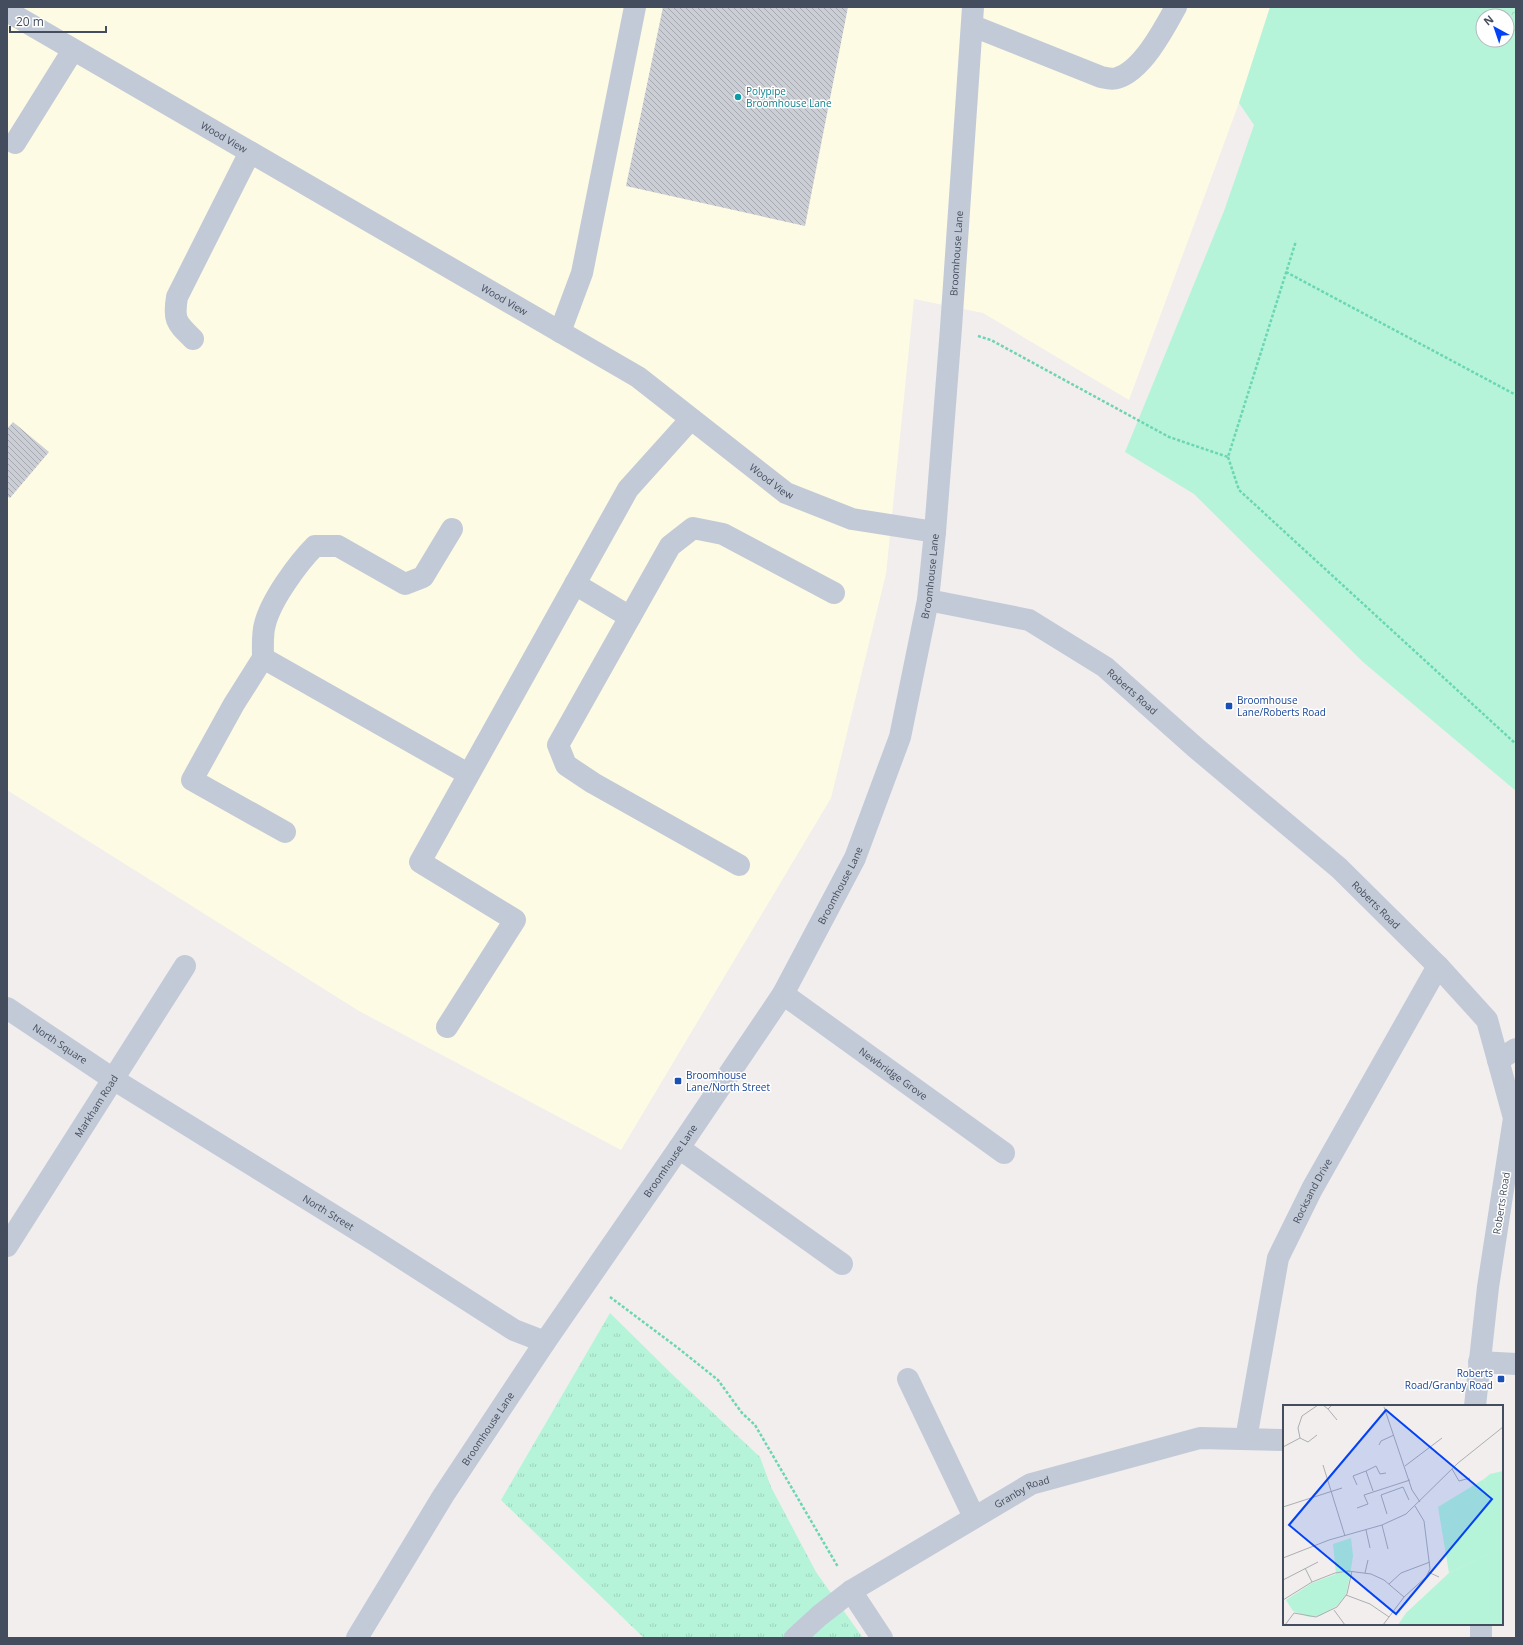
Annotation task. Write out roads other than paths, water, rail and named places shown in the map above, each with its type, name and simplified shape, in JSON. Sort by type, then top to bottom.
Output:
[{"type":"street","points":[[560,332],[582,272],[635,7]]},
{"type":"street","points":[[973,16],[1101,77],[1116,79],[1131,71],[1154,45],[1176,7]]},
{"type":"street","name":"Wood View","points":[[7,11],[638,377],[786,493],[852,518],[935,532]]},
{"type":"street","name":"Broomhouse Lane","points":[[357,1638],[443,1496],[545,1342],[783,994],[855,858],[900,737],[928,600],[935,532],[951,328],[968,68],[973,16]]},
{"type":"street","points":[[15,143],[73,50]]},
{"type":"street","points":[[193,339],[180,326],[174,312],[177,297],[250,152]]},
{"type":"street","points":[[447,1027],[515,920],[420,862],[628,489],[690,419]]},
{"type":"street","points":[[739,865],[593,783],[566,766],[558,744],[670,546],[693,528],[723,534],[834,593]]},
{"type":"street","points":[[285,832],[192,780],[234,704],[263,658],[265,624],[274,603],[301,560],[315,546],[338,546],[405,584],[423,577],[452,529]]},
{"type":"street","points":[[575,584],[630,617]]},
{"type":"street","name":"Roberts Road","points":[[928,600],[1029,620],[1104,667],[1196,748],[1339,868],[1438,966],[1487,1020],[1507,1054],[1514,1118],[1488,1287],[1475,1405]]},
{"type":"street","points":[[263,658],[468,774]]},
{"type":"street","name":"Markham Road","points":[[7,1246],[185,966]]},
{"type":"street","name":"Rocksand Drive","points":[[1246,1439],[1278,1258],[1312,1189],[1438,966]]},
{"type":"street","name":"Newbridge Grove","points":[[783,994],[1004,1153]]},
{"type":"street","name":"North Square","points":[[7,1008],[113,1079]]},
{"type":"street","name":"North Street","points":[[113,1079],[375,1241],[514,1330],[545,1342]]},
{"type":"street","points":[[679,1148],[842,1264]]},
{"type":"street","points":[[1479,1362],[1516,1364]]},
{"type":"street","points":[[908,1379],[974,1517]]},
{"type":"street","name":"Granby Road","points":[[795,1638],[819,1616],[851,1591],[1031,1484],[1200,1438],[1283,1440]]},
{"type":"street","points":[[851,1591],[882,1638]]},
{"type":"street","points":[[1480,1625],[1481,1638]]},
{"type":"place","name":"Polypipe Broomhouse Lane","points":[[738,97]]},
{"type":"place","name":"Broomhouse Lane/Roberts Road","points":[[1229,706]]},
{"type":"place","name":"Broomhouse Lane/North Street","points":[[678,1081]]},
{"type":"place","name":"Roberts Road/Granby Road","points":[[1501,1379]]}]
